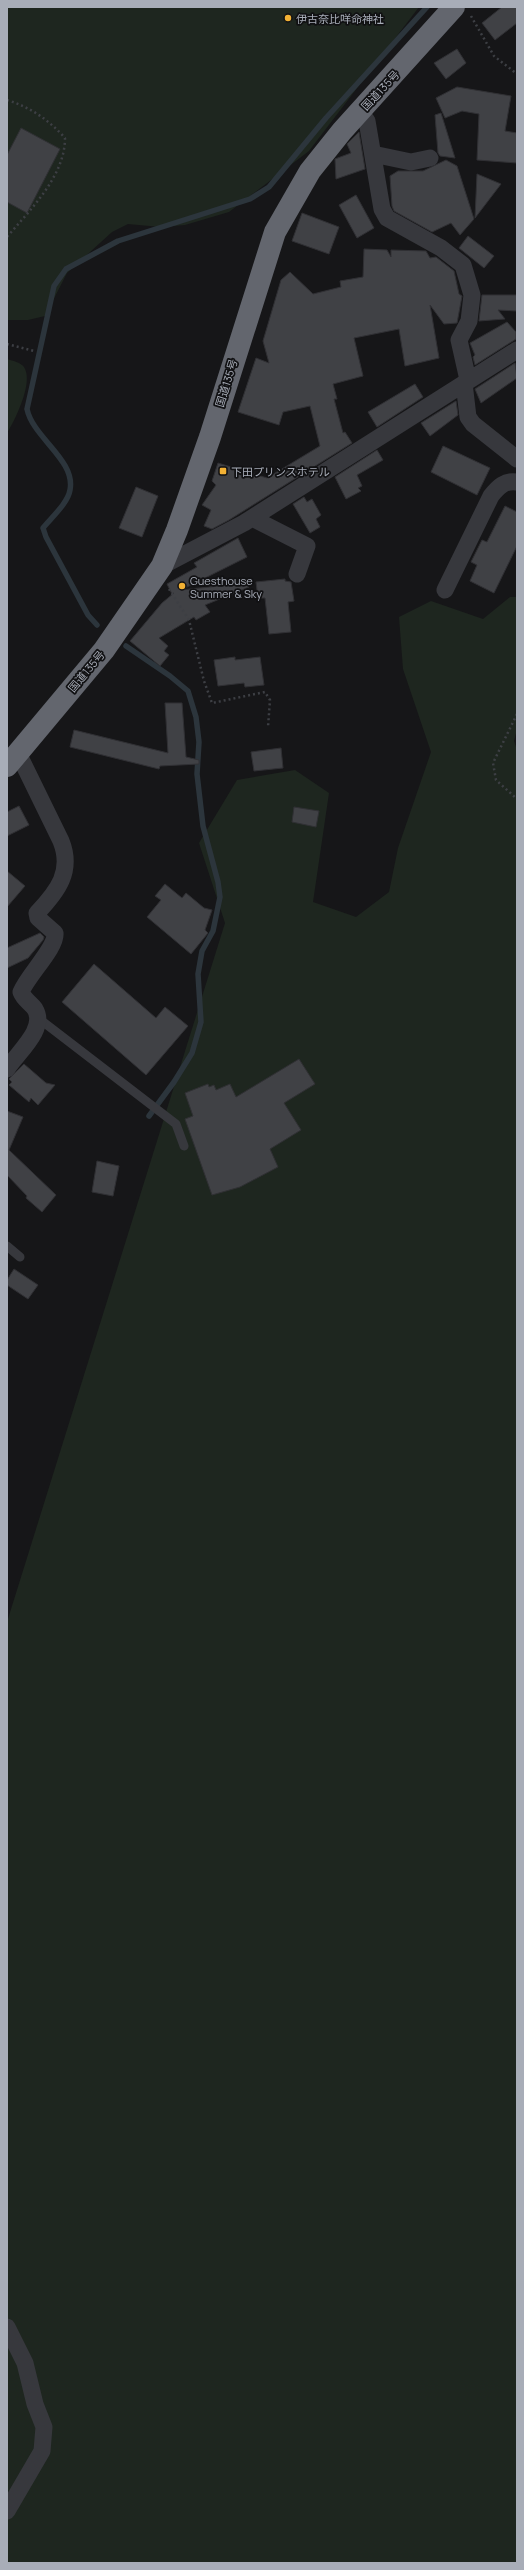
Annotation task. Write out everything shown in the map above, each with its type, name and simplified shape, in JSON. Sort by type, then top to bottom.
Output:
[{"type":"highway","name":"国道135号","points":[[13,760],[104,650],[159,571],[210,437],[275,232],[310,171],[360,112],[462,10]]},
{"type":"street","points":[[360,112],[367,121],[382,209],[387,218],[441,248],[463,265],[472,295],[469,321],[459,340],[466,382],[468,417],[473,424],[517,459]]},
{"type":"street","points":[[372,154],[411,162],[430,158]]},
{"type":"street","points":[[159,571],[252,518],[517,350]]},
{"type":"street","points":[[445,590],[491,496],[502,484],[510,481],[517,482]]},
{"type":"street","points":[[252,518],[307,546],[297,574]]},
{"type":"street","points":[[7,1069],[36,1030],[38,1018],[35,1009],[24,998],[22,992],[36,967],[55,944],[55,933],[38,918],[37,913],[60,886],[65,876],[66,852],[13,760]]},
{"type":"street","points":[[7,2327],[25,2363],[35,2404],[44,2427],[42,2450],[7,2511]]},
{"type":"lane","points":[[38,1018],[176,1124],[184,1146]]},
{"type":"lane","points":[[7,1246],[20,1257]]},
{"type":"path","points":[[462,10],[494,56],[517,74]]},
{"type":"path","points":[[7,100],[23,104],[46,119],[65,138],[65,149],[44,194],[7,237]]},
{"type":"path","points":[[7,344],[34,351]]},
{"type":"path","points":[[159,571],[190,620],[204,681],[212,703],[265,692],[270,700],[268,727]]},
{"type":"path","points":[[517,714],[493,764],[496,780],[517,799]]},
{"type":"shaded area","points":[[7,7],[419,7],[309,151],[229,212],[185,225],[161,227],[128,224],[112,232],[67,273],[45,316],[28,320],[7,320]]},
{"type":"shaded area","points":[[7,359],[24,367],[27,382],[19,410],[7,433]]},
{"type":"shaded area","points":[[510,597],[517,597],[517,729],[514,741],[517,750],[517,2563],[7,2563],[7,1622],[225,923],[199,843],[237,780],[295,770],[329,793],[313,902],[356,917],[389,892],[398,848],[431,752],[403,669],[399,617],[431,601],[483,619]]},
{"type":"building","points":[[502,7],[517,7],[517,23],[495,40],[482,23]]},
{"type":"building","points":[[457,49],[466,63],[446,79],[434,63]]},
{"type":"building","points":[[457,87],[511,96],[505,131],[517,133],[517,163],[477,160],[479,114],[462,111],[445,118],[436,98]]},
{"type":"building","points":[[441,113],[455,158],[440,156],[438,153],[435,115]]},
{"type":"building","points":[[21,128],[60,149],[27,213],[7,202],[7,155]]},
{"type":"building","points":[[359,132],[365,169],[336,179],[335,159],[351,153],[347,144]]},
{"type":"building","points":[[446,160],[457,166],[474,219],[460,235],[451,223],[432,232],[394,211],[392,206],[390,176],[398,171],[423,171]]},
{"type":"building","points":[[477,174],[501,184],[475,218]]},
{"type":"building","points":[[356,195],[374,228],[357,238],[339,205]]},
{"type":"building","points":[[302,213],[339,227],[329,254],[292,241]]},
{"type":"building","points":[[468,236],[494,256],[484,268],[459,248]]},
{"type":"building","points":[[364,249],[387,250],[391,257],[391,250],[426,251],[430,258],[436,257],[454,271],[459,294],[462,296],[457,323],[444,324],[430,305],[439,358],[405,366],[399,329],[354,338],[363,376],[333,384],[337,399],[334,399],[343,433],[345,432],[352,443],[229,520],[212,529],[204,526],[211,510],[202,505],[216,485],[212,481],[218,463],[267,478],[320,446],[310,406],[283,412],[279,425],[238,412],[256,358],[269,363],[263,341],[281,280],[290,272],[313,294],[341,287],[340,281],[363,277]]},
{"type":"building","points":[[482,295],[517,295],[517,311],[498,310],[505,319],[479,321]]},
{"type":"building","points":[[507,322],[516,332],[516,339],[475,365],[473,357],[475,355],[470,343]]},
{"type":"building","points":[[515,363],[517,378],[481,403],[475,389]]},
{"type":"building","points":[[415,384],[423,397],[377,427],[368,412]]},
{"type":"building","points":[[456,401],[458,415],[430,436],[421,423]]},
{"type":"building","points":[[443,446],[490,468],[477,495],[431,472]]},
{"type":"building","points":[[377,450],[383,460],[357,475],[362,486],[358,488],[361,491],[346,499],[335,477]]},
{"type":"building","points":[[136,487],[158,496],[142,537],[119,528]]},
{"type":"building","points":[[304,497],[307,502],[312,499],[321,515],[316,519],[320,527],[310,533],[293,504]]},
{"type":"building","points":[[505,506],[517,512],[517,546],[494,593],[470,581],[477,565],[471,562],[482,540],[487,542]]},
{"type":"building","points":[[238,538],[247,557],[181,590],[248,583],[249,587],[205,605],[210,612],[196,620],[194,617],[159,638],[168,646],[164,651],[169,655],[160,666],[130,641],[162,603],[174,593],[172,594],[167,584],[197,567],[194,563]]},
{"type":"building","points":[[285,579],[285,581],[291,582],[294,601],[288,602],[291,632],[269,634],[265,598],[258,598],[256,582]]},
{"type":"building","points":[[235,657],[235,660],[260,657],[264,685],[245,687],[244,683],[218,686],[214,660]]},
{"type":"building","points":[[165,703],[182,703],[186,757],[199,760],[199,764],[160,766],[159,769],[70,747],[74,730],[168,753]]},
{"type":"building","points":[[281,748],[283,768],[254,771],[251,752]]},
{"type":"building","points":[[19,806],[29,825],[7,836],[7,812]]},
{"type":"building","points":[[294,807],[319,811],[316,827],[292,822]]},
{"type":"building","points":[[7,871],[25,886],[7,907]]},
{"type":"building","points":[[165,884],[182,898],[186,893],[204,908],[212,910],[205,930],[208,933],[191,954],[147,917],[161,900],[155,896]]},
{"type":"building","points":[[40,933],[44,937],[43,940],[28,958],[7,968],[7,948]]},
{"type":"building","points":[[94,964],[156,1018],[165,1007],[188,1026],[146,1075],[62,1002]]},
{"type":"building","points":[[299,1059],[315,1084],[284,1103],[301,1130],[270,1149],[278,1167],[240,1187],[212,1195],[185,1119],[193,1116],[185,1093],[208,1084],[209,1087],[214,1085],[216,1090],[230,1084],[236,1097]]},
{"type":"building","points":[[24,1064],[46,1083],[55,1085],[38,1105],[31,1098],[29,1102],[9,1085],[12,1082],[9,1079]]},
{"type":"building","points":[[7,1111],[23,1117],[9,1150],[56,1195],[42,1212],[26,1198],[27,1196],[7,1175]]},
{"type":"building","points":[[97,1161],[119,1166],[113,1196],[92,1192]]},
{"type":"building","points":[[14,1269],[38,1285],[28,1299],[7,1285],[7,1280]]},
{"type":"waterway","points":[[97,625],[88,615],[46,537],[43,528],[59,510],[69,495],[70,479],[67,469],[61,459],[37,430],[27,409],[54,286],[66,269],[118,241],[250,199],[269,187],[326,118],[427,7]]},
{"type":"waterway","points":[[126,646],[170,676],[188,691],[196,717],[199,742],[197,774],[203,826],[218,882],[220,897],[213,931],[202,951],[198,974],[201,1022],[192,1053],[174,1082],[149,1116]]},
{"type":"place","name":"伊古奈比咩命神社","points":[[288,18]]},
{"type":"place","name":"下田プリンスホテル","points":[[223,471]]},
{"type":"place","name":"Guesthouse Summer & Sky","points":[[182,586]]}]
